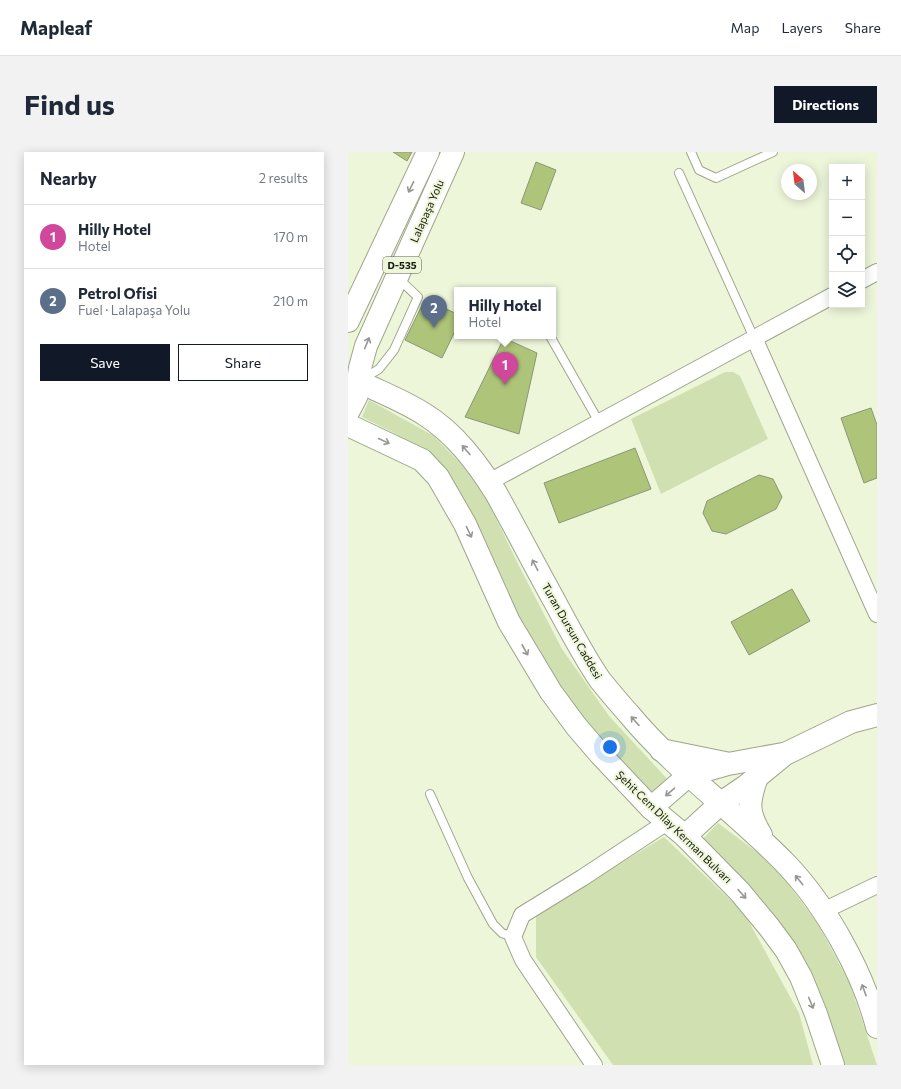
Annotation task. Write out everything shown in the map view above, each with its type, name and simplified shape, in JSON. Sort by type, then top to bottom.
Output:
[{"type":"main road","name":"D-535","points":[[348,321],[428,152]]},
{"type":"main road","name":"Lalapaşa Yolu","points":[[353,378],[360,368],[366,346],[453,152]]},
{"type":"main road","name":"D-535","points":[[348,412],[356,397],[359,387],[353,378]]},
{"type":"main road","name":"Turan Dursun Caddesi","points":[[353,378],[425,414],[441,426],[472,458],[489,482],[577,643],[600,679],[661,750],[789,866],[823,911],[840,939],[860,978],[877,1027]]},
{"type":"main road","name":"Şehit Cem Dilay Kerman Bulvarı","points":[[348,425],[422,460],[438,477],[465,524],[509,622],[551,692],[576,726],[600,754],[659,815],[685,836],[740,892],[786,950],[801,977],[816,1014],[833,1065]]},
{"type":"main road","points":[[685,836],[721,803],[757,777],[785,754],[852,722],[877,715]]},
{"type":"main road","points":[[661,750],[728,764]]},
{"type":"main road","points":[[659,815],[689,775],[728,764],[785,754]]},
{"type":"main road","points":[[757,777],[750,795],[750,810],[753,822],[767,845]]},
{"type":"street","points":[[865,278],[877,272]]},
{"type":"street","points":[[489,482],[829,298]]},
{"type":"street","points":[[754,338],[877,614]]},
{"type":"street","points":[[594,1065],[523,960],[513,938],[522,915],[582,878],[659,815]]},
{"type":"street","points":[[823,911],[877,885]]},
{"type":"lane","points":[[691,152],[699,170],[716,178],[773,152]]},
{"type":"lane","points":[[679,173],[754,338]]},
{"type":"lane","points":[[552,339],[599,422]]},
{"type":"lane","points":[[430,794],[468,878],[493,924],[502,933],[513,938]]},
{"type":"green space","points":[[725,372],[733,372],[740,376],[768,439],[661,494],[631,419]]},
{"type":"green space","points":[[369,400],[434,436],[461,464],[487,499],[518,564],[562,649],[609,716],[670,782],[649,800],[550,683],[434,469],[396,434],[362,417]]},
{"type":"green space","points":[[718,823],[774,865],[818,924],[850,984],[877,1065],[840,1065],[805,965],[700,842]]},
{"type":"green space","points":[[664,837],[744,913],[799,1013],[813,1065],[613,1065],[536,957],[536,914]]},
{"type":"building","points":[[393,152],[412,152],[407,161]]},
{"type":"building","points":[[536,162],[556,170],[541,210],[521,203]]},
{"type":"building","points":[[425,299],[454,313],[454,333],[442,358],[405,340]]},
{"type":"building","points":[[504,339],[537,353],[519,434],[465,417]]},
{"type":"building","points":[[871,408],[877,425],[877,478],[864,483],[841,418]]},
{"type":"building","points":[[635,448],[651,489],[559,523],[544,483]]},
{"type":"building","points":[[759,475],[773,479],[782,497],[776,509],[726,534],[712,531],[703,513],[707,501]]},
{"type":"building","points":[[792,589],[810,621],[749,655],[731,622]]},
{"type":"place","name":"Petrol Ofisi","points":[[434,328]]},
{"type":"place","name":"Hilly Hotel","points":[[505,385]]}]
